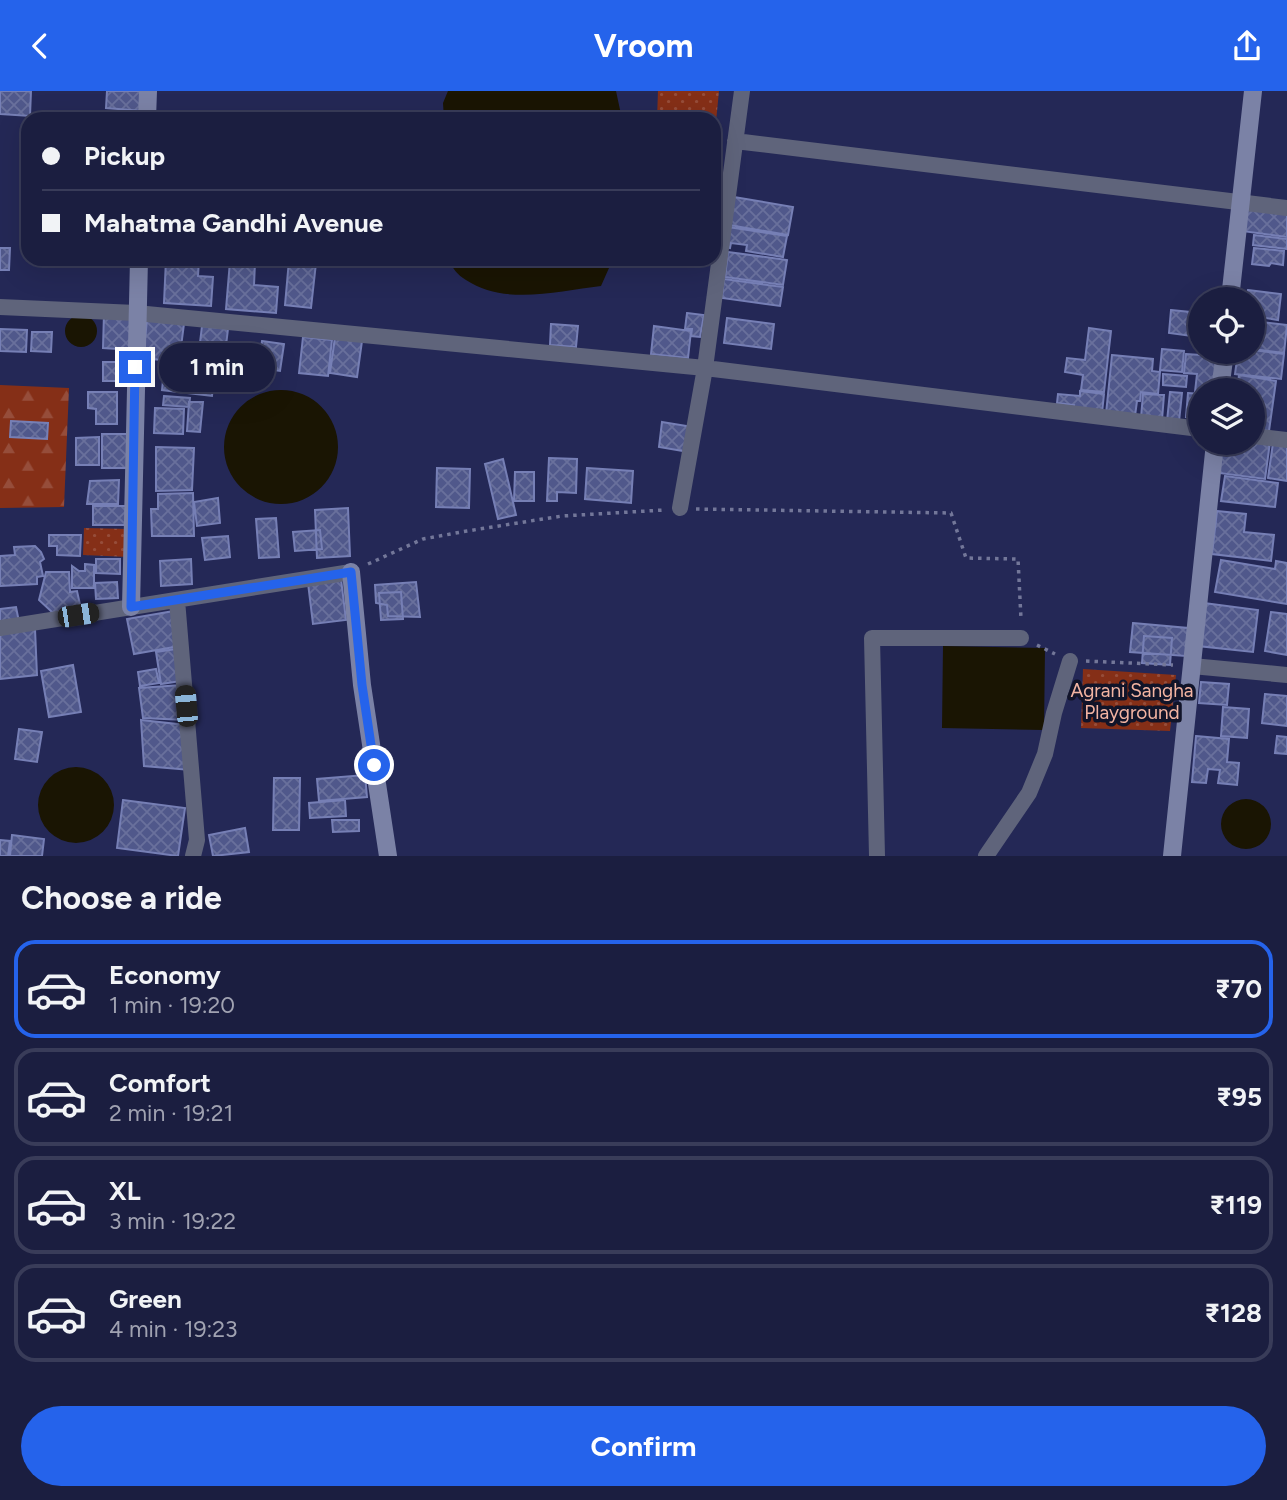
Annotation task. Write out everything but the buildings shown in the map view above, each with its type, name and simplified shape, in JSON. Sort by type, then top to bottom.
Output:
[{"type":"main road","points":[[147,112],[148,91]]},
{"type":"main road","points":[[1231,287],[1253,91]]},
{"type":"main road","points":[[131,607],[139,266]]},
{"type":"main road","points":[[1172,856],[1214,455]]},
{"type":"main road","points":[[351,572],[362,685],[388,856]]},
{"type":"street","points":[[721,247],[742,91]]},
{"type":"street","points":[[735,141],[1287,208]]},
{"type":"street","points":[[680,509],[705,369],[719,266]]},
{"type":"street","points":[[0,307],[136,313],[705,369],[1188,428]]},
{"type":"street","points":[[1265,437],[1287,440]]},
{"type":"street","points":[[0,628],[351,572]]},
{"type":"street","points":[[177,600],[197,839],[193,856]]},
{"type":"street","points":[[877,856],[872,638],[1021,638]]},
{"type":"street","points":[[986,856],[1029,793],[1045,754],[1070,661]]},
{"type":"street","points":[[1192,666],[1287,675]]},
{"type":"path","points":[[351,572],[423,539],[562,516],[680,509],[951,513],[966,558],[1018,559],[1021,638],[1070,661],[1192,666]]},
{"type":"green space","points":[[658,91],[719,91],[717,112],[657,112]]},
{"type":"green space","points":[[0,385],[69,388],[64,507],[0,508]]},
{"type":"green space","points":[[84,528],[130,529],[129,557],[83,555]]},
{"type":"green space","name":"Agrani Sangha Playground","points":[[1083,669],[1176,675],[1170,731],[1081,728]]},
{"type":"shaded area","points":[[448,91],[616,91],[620,112],[444,112],[443,103]]},
{"type":"shaded area","points":[[452,266],[610,266],[601,286],[532,295],[498,293],[481,288],[455,271]]},
{"type":"shaded area","points":[[81,315],[93,319],[97,331],[93,343],[81,347],[69,343],[65,331],[69,319]]},
{"type":"shaded area","points":[[281,390],[303,395],[321,407],[333,425],[338,447],[333,469],[321,487],[303,499],[281,504],[259,499],[241,487],[229,469],[224,447],[229,425],[241,407],[259,395]]},
{"type":"shaded area","points":[[943,646],[1045,648],[1044,730],[942,728]]},
{"type":"shaded area","points":[[76,767],[91,770],[103,778],[111,790],[114,805],[111,820],[103,832],[91,840],[76,843],[61,840],[49,832],[41,820],[38,805],[41,790],[49,778],[61,770]]},
{"type":"shaded area","points":[[1246,799],[1264,806],[1271,824],[1264,842],[1246,849],[1228,842],[1221,824],[1228,806]]},
{"type":"route","points":[[135,367],[131,607],[351,572],[362,685],[374,765]]}]
